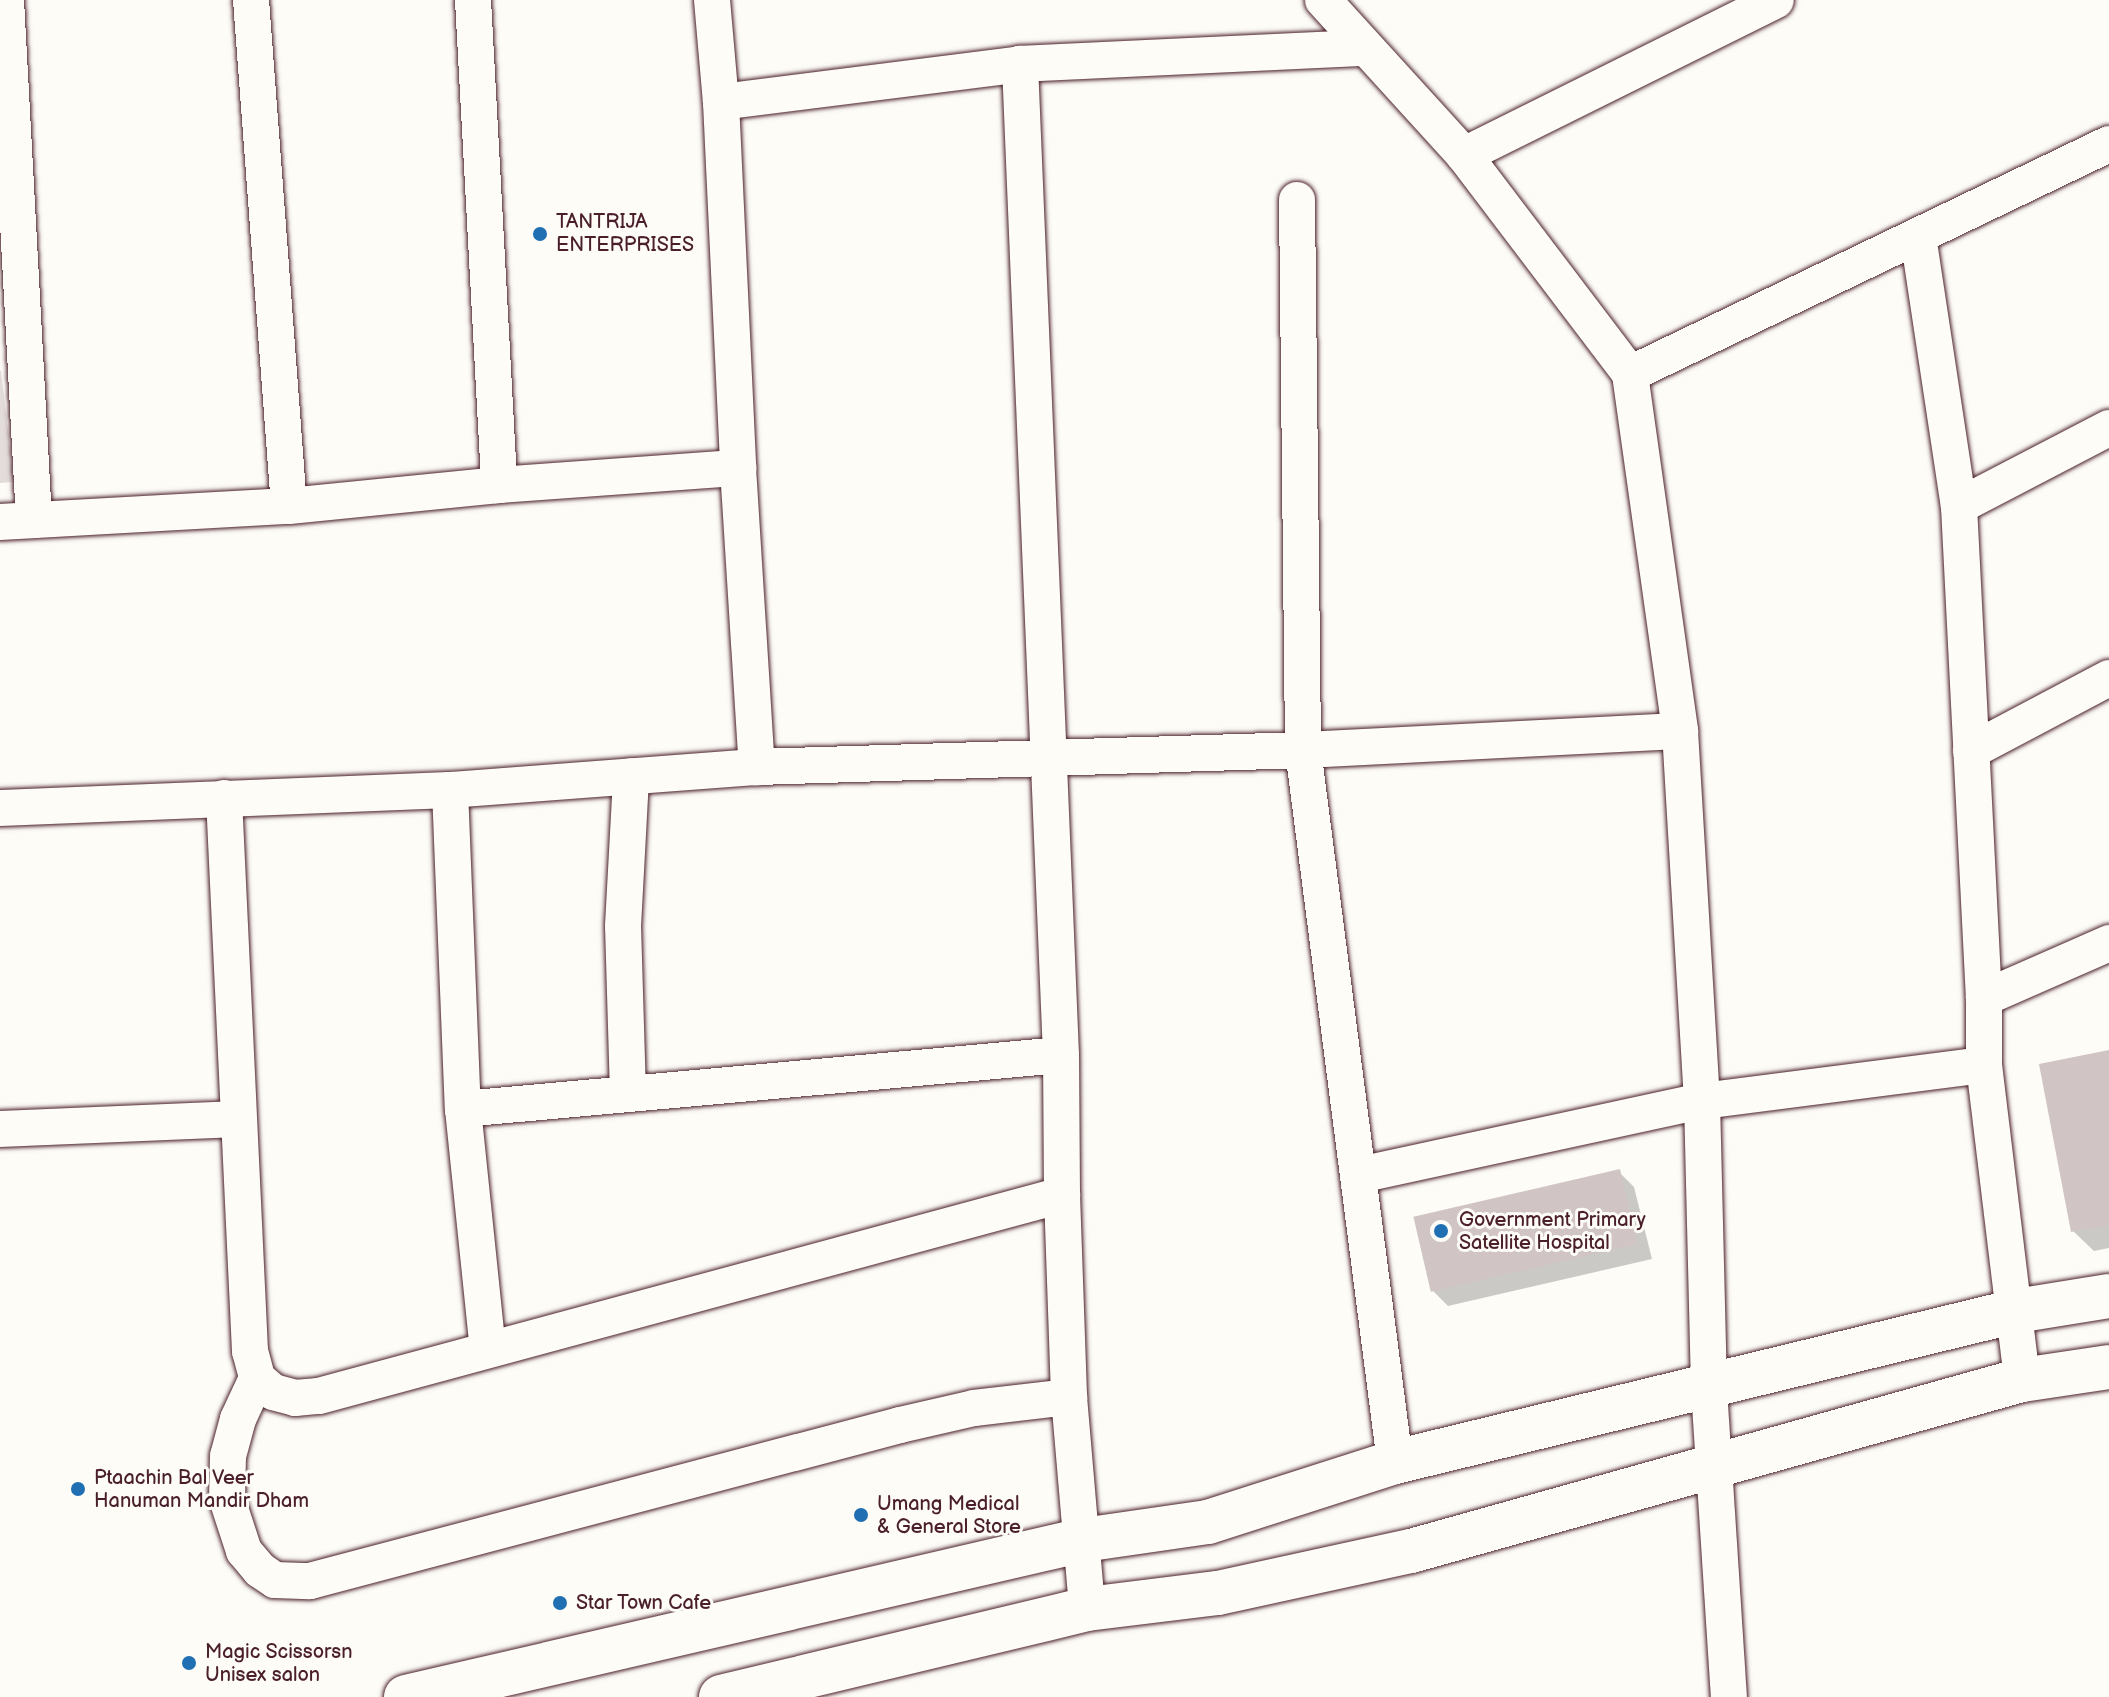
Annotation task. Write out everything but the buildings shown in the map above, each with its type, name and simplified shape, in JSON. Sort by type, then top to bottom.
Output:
[{"type":"street","points":[[6,0],[17,521],[289,506],[499,485],[738,468]]},
{"type":"street","points":[[251,0],[289,506]]},
{"type":"street","points":[[473,0],[499,485]]},
{"type":"street","points":[[712,0],[721,102],[738,468],[757,767]]},
{"type":"street","points":[[1323,0],[1464,155],[1630,374],[1680,731],[1702,1101],[1709,1389],[1729,1697]]},
{"type":"street","points":[[1464,155],[1776,0]]},
{"type":"street","points":[[721,102],[1020,64],[1364,48]]},
{"type":"street","points":[[1020,64],[1061,1055],[1069,1397],[1087,1609]]},
{"type":"street","points":[[1630,374],[2109,144]]},
{"type":"street","points":[[1297,200],[1303,750],[1395,1462]]},
{"type":"street","points":[[1918,236],[1959,506],[1984,998],[1984,1065],[2022,1380]]},
{"type":"street","points":[[1959,506],[2109,428]]},
{"type":"street","points":[[1971,751],[2109,678]]},
{"type":"street","points":[[0,808],[450,790],[757,767],[1303,750],[1680,731]]},
{"type":"street","points":[[628,1094],[623,926],[631,776]]},
{"type":"street","points":[[450,790],[463,1109],[488,1349]]},
{"type":"street","points":[[224,798],[250,1351],[257,1378],[273,1392],[295,1398],[319,1396],[1062,1195]]},
{"type":"street","points":[[1984,998],[2109,943]]},
{"type":"street","points":[[463,1109],[1061,1055]]},
{"type":"street","points":[[1359,1175],[1702,1101],[1984,1065]]},
{"type":"street","points":[[0,1129],[238,1119]]},
{"type":"street","points":[[406,1697],[1083,1540],[1208,1522],[1395,1462],[1709,1389],[2016,1311],[2109,1296]]},
{"type":"street","points":[[721,1697],[1087,1609],[1218,1593],[1411,1551],[1715,1463],[2022,1380],[2109,1367]]},
{"type":"street","points":[[257,1378],[238,1419],[228,1456],[227,1499],[244,1551],[260,1570],[275,1580],[287,1581],[310,1581],[900,1425],[974,1408],[1069,1397]]},
{"type":"shaded area","points":[[0,371],[14,482],[0,483]]},
{"type":"place","name":"TANTRIJA ENTERPRISES","points":[[540,234]]},
{"type":"place","name":"Government Primary Satellite Hospital","points":[[1441,1231]]},
{"type":"place","name":"Ptaachin Bal Veer Hanuman Mandir Dham","points":[[78,1489]]},
{"type":"place","name":"Umang Medical & General Store","points":[[861,1515]]},
{"type":"place","name":"Star Town Cafe","points":[[560,1603]]},
{"type":"place","name":"Magic Scissorsn Unisex salon","points":[[189,1663]]}]
